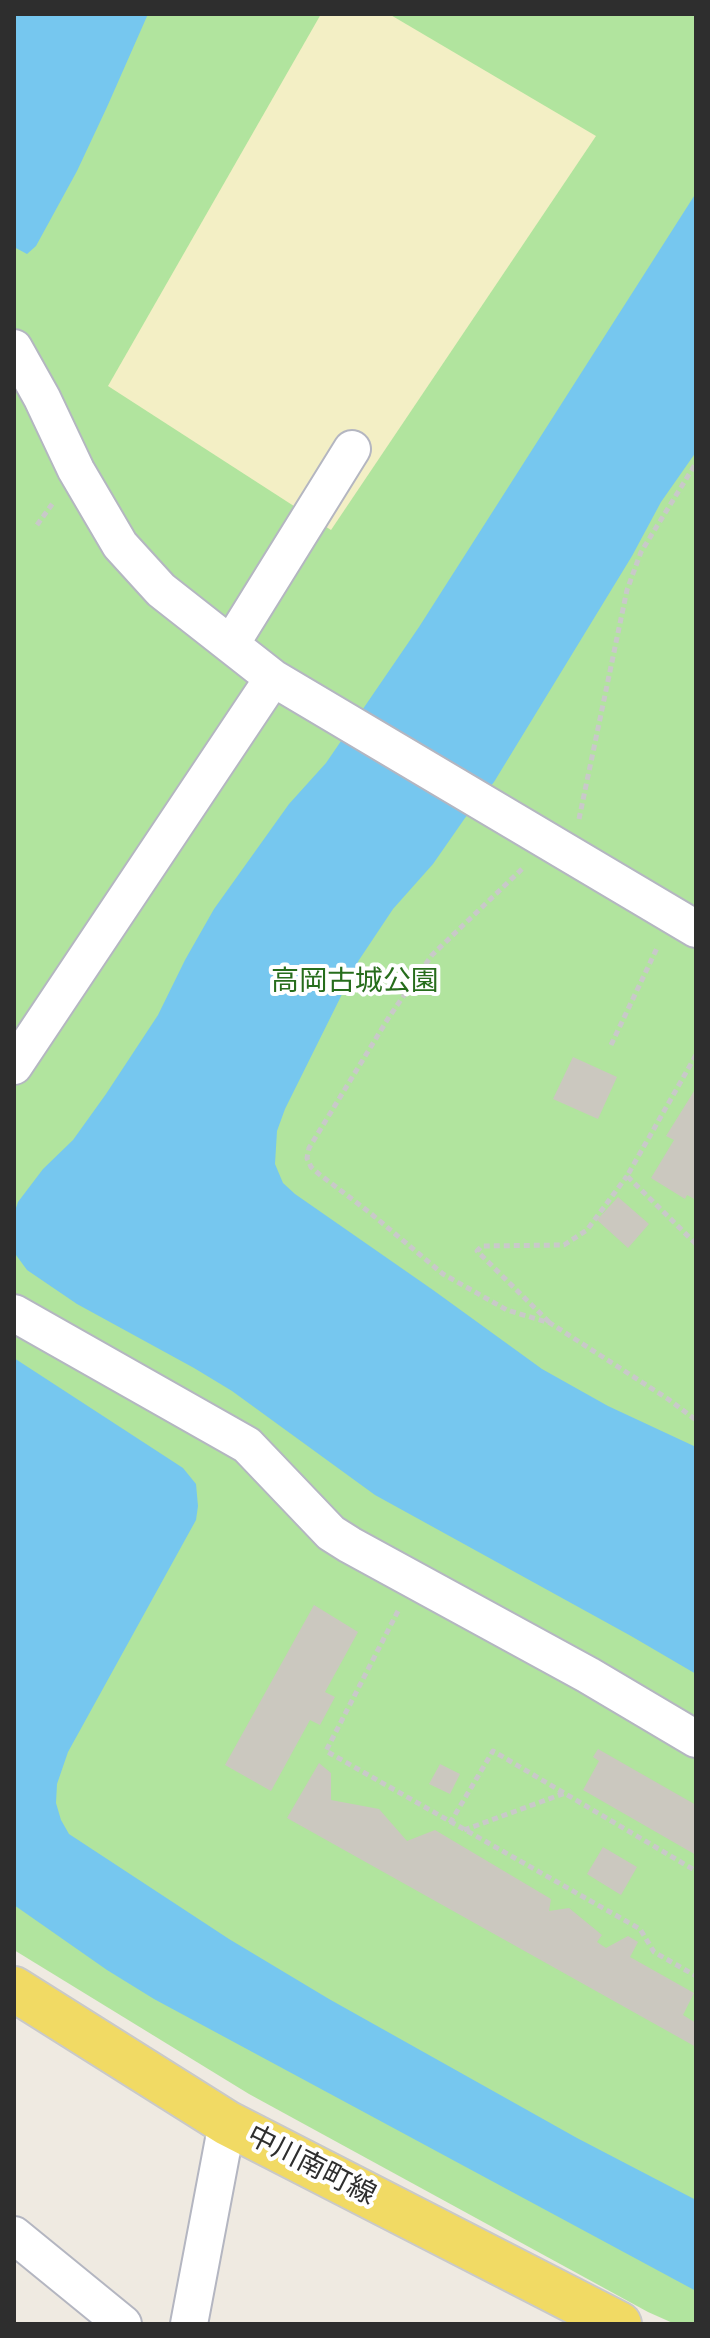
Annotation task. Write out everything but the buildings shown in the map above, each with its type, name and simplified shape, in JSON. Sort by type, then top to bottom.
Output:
[{"type":"main road","name":"中川南町線","points":[[14,1989],[227,2123],[619,2324]]},
{"type":"street","points":[[14,348],[76,470],[120,545],[161,590],[273,678],[684,922]]},
{"type":"street","points":[[231,644],[352,449]]},
{"type":"street","points":[[14,1066],[273,678]]},
{"type":"street","points":[[14,1313],[247,1445],[331,1533],[350,1545],[588,1675],[696,1739]]},
{"type":"street","points":[[189,2324],[227,2123]]},
{"type":"street","points":[[14,2235],[123,2324]]},
{"type":"path","points":[[550,1323],[507,1310],[443,1274],[319,1174],[307,1158],[309,1148],[389,1017],[432,955],[509,884],[559,848],[627,590],[641,552],[696,463]]},
{"type":"path","points":[[611,1045],[684,922]]},
{"type":"path","points":[[696,1055],[627,1176],[587,1230],[564,1245],[482,1246],[477,1251],[550,1323],[696,1420]]},
{"type":"path","points":[[627,1176],[696,1244]]},
{"type":"path","points":[[403,1603],[326,1751],[640,1929],[654,1952],[696,1976]]},
{"type":"path","points":[[450,1823],[493,1751],[696,1871]]},
{"type":"path","points":[[464,1830],[566,1792]]},
{"type":"green space","name":"高岡古城公園","points":[[14,14],[696,14],[696,2324],[675,2324],[648,2312],[249,2094],[14,1950]]},
{"type":"sand","points":[[321,14],[389,14],[596,136],[331,530],[108,386]]},
{"type":"water","points":[[14,14],[148,14],[77,171],[36,246],[27,254],[14,247]]},
{"type":"water","points":[[696,193],[696,452],[661,502],[632,556],[494,782],[433,864],[393,909],[359,960],[285,1109],[277,1131],[275,1164],[283,1183],[295,1194],[542,1369],[608,1406],[696,1447],[696,1674],[375,1495],[232,1391],[77,1304],[27,1270],[16,1255],[14,1214],[18,1202],[43,1169],[73,1140],[158,1015],[214,909],[289,804],[326,763],[419,627]]},
{"type":"water","points":[[14,1358],[183,1468],[196,1484],[196,1520],[68,1752],[57,1784],[56,1803],[69,1834],[229,1939],[329,1999],[577,2138],[696,2200],[696,2291],[154,1999],[14,1905]]}]
